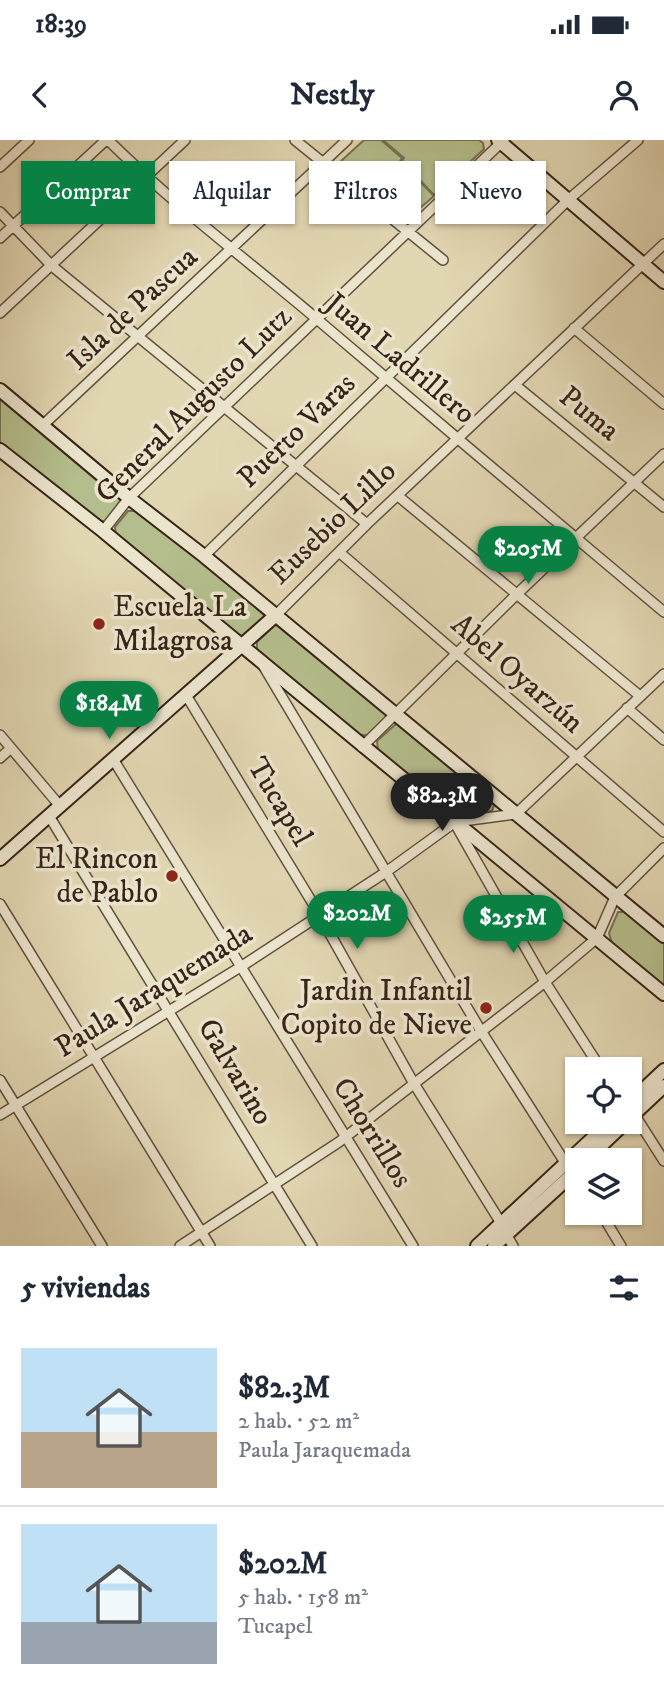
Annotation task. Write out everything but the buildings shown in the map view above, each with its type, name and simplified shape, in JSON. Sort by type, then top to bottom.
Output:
[{"type":"main road","points":[[501,141],[664,282]]},
{"type":"main road","points":[[0,390],[664,936]]},
{"type":"main road","points":[[1,454],[103,531],[240,647],[664,994]]},
{"type":"main road","name":"Eusebio Lillo","points":[[0,859],[276,615]]},
{"type":"main road","points":[[642,1098],[664,1070]]},
{"type":"main road","points":[[642,1104],[664,1086]]},
{"type":"main road","points":[[597,1148],[611,1134]]},
{"type":"main road","points":[[477,1246],[503,1229],[565,1177]]},
{"type":"main road","points":[[494,1246],[503,1229]]},
{"type":"street","points":[[0,167],[29,140]]},
{"type":"street","points":[[0,238],[107,140]]},
{"type":"street","name":"Juan Ladrillero","points":[[107,140],[129,161]]},
{"type":"street","points":[[155,169],[185,140]]},
{"type":"street","points":[[295,140],[320,161]]},
{"type":"street","name":"Isla de Pascua","points":[[326,161],[347,140]]},
{"type":"street","name":"Puerto Varas","points":[[204,556],[568,200],[638,140]]},
{"type":"street","name":"General Augusto Lutz","points":[[103,531],[129,498],[501,141]]},
{"type":"street","name":"Isla de Pascua","points":[[43,425],[309,177]]},
{"type":"street","name":"Juan Ladrillero","points":[[155,186],[664,611]]},
{"type":"street","points":[[0,212],[52,266],[367,524]]},
{"type":"street","points":[[0,313],[97,224]]},
{"type":"street","points":[[399,224],[443,260]]},
{"type":"street","name":"Eusebio Lillo","points":[[276,615],[367,524],[664,244]]},
{"type":"street","points":[[575,328],[664,404]]},
{"type":"street","name":"Puma","points":[[515,385],[664,507]]},
{"type":"street","points":[[362,747],[664,454]]},
{"type":"street","points":[[398,496],[640,696]]},
{"type":"street","name":"Abel Oyarzún","points":[[339,552],[664,832]]},
{"type":"street","points":[[263,665],[481,1031],[565,1157]]},
{"type":"street","points":[[516,814],[664,674]]},
{"type":"street","name":"Tucapel","points":[[186,695],[513,1246]]},
{"type":"street","points":[[627,709],[664,740]]},
{"type":"street","points":[[0,735],[60,806]]},
{"type":"street","points":[[0,758],[11,748]]},
{"type":"street","name":"Chorrillos","points":[[113,759],[413,1246]]},
{"type":"street","name":"Paula Jaraquemada","points":[[0,1115],[242,966],[386,872],[455,822],[516,814]]},
{"type":"street","name":"Galvarino","points":[[49,816],[312,1246]]},
{"type":"street","points":[[455,822],[545,982],[593,1057]]},
{"type":"street","points":[[180,1246],[346,1138],[545,982],[597,939],[615,897],[664,848]]},
{"type":"street","points":[[0,904],[210,1246]]},
{"type":"street","points":[[0,1080],[102,1246]]},
{"type":"street","points":[[642,1131],[664,1161]]},
{"type":"street","points":[[608,1225],[621,1246]]},
{"type":"green space","points":[[364,140],[381,140],[402,158],[400,161],[341,161]]},
{"type":"green space","points":[[383,140],[479,140],[484,149],[471,161],[435,161],[434,195],[421,181],[421,161],[402,161],[404,158]]},
{"type":"green space","points":[[421,183],[434,196],[421,207]]},
{"type":"green space","points":[[0,398],[119,494],[121,502],[105,521],[98,521],[0,442]]},
{"type":"green space","points":[[128,511],[136,511],[263,609],[264,617],[246,636],[238,635],[116,536],[115,527]]},
{"type":"green space","points":[[275,625],[284,627],[387,712],[385,719],[368,735],[360,735],[257,649],[257,642]]},
{"type":"green space","points":[[396,724],[404,724],[495,802],[492,811],[461,816],[453,813],[378,750],[377,741]]},
{"type":"green space","points":[[618,912],[627,912],[664,941],[664,986],[612,944],[609,933]]},
{"type":"place","name":"Escuela La Milagrosa","points":[[99,624]]},
{"type":"place","name":"El Rincon de Pablo","points":[[172,876]]},
{"type":"place","name":"Jardin Infantil Copito de Nieve","points":[[486,1008]]}]
